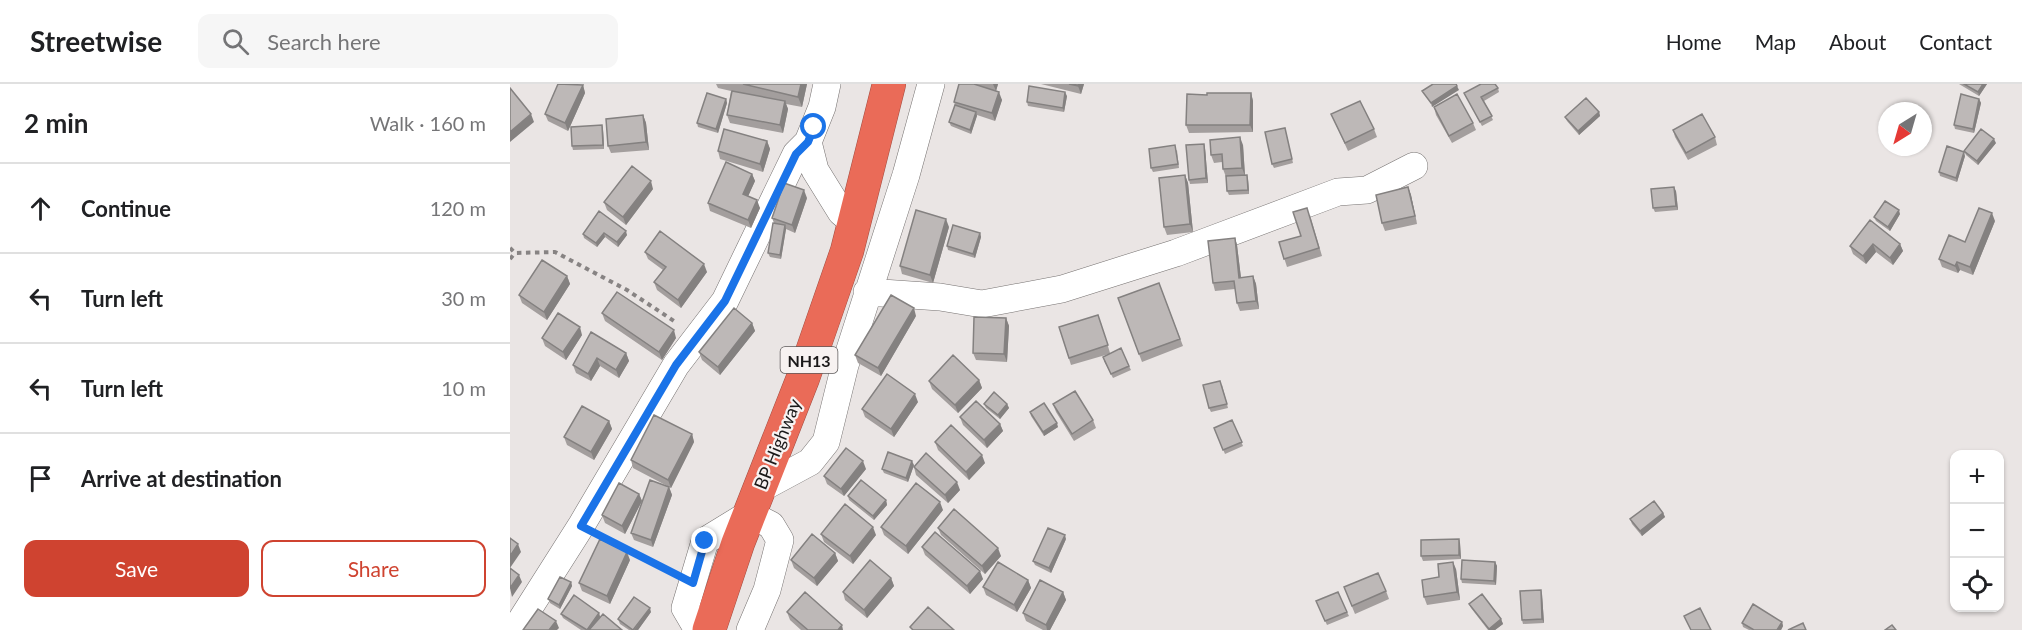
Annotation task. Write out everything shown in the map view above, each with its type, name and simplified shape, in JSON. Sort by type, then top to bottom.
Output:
[{"type":"highway","name":"BP Highway","points":[[709,630],[753,502],[803,378],[854,223],[889,84]]},
{"type":"street","points":[[515,630],[581,526],[676,365],[725,301],[796,154],[808,142],[822,107],[826,84]]},
{"type":"street","points":[[698,630],[685,608],[705,541],[753,502],[810,462],[826,442],[867,292],[906,176],[931,84]]},
{"type":"street","points":[[808,142],[815,170],[841,213],[854,223]]},
{"type":"street","points":[[867,292],[940,297],[982,304],[1062,289],[1176,253],[1338,192],[1366,190],[1414,166]]},
{"type":"street","points":[[750,630],[767,590],[780,540],[753,502]]},
{"type":"path","points":[[510,248],[515,253],[555,252],[627,290],[697,337]]},
{"type":"path","points":[[510,259],[515,253]]},
{"type":"path","points":[[581,526],[693,583]]},
{"type":"building","points":[[558,84],[583,85],[565,123],[545,114]]},
{"type":"building","points":[[743,84],[801,84],[798,97]]},
{"type":"building","points":[[959,84],[974,84],[999,92],[992,113],[954,102]]},
{"type":"building","points":[[1433,84],[1456,84],[1457,86],[1431,103],[1422,91]]},
{"type":"building","points":[[1481,84],[1495,84],[1498,88],[1481,97],[1492,116],[1480,122],[1464,93]]},
{"type":"building","points":[[1964,84],[1983,84],[1978,92]]},
{"type":"building","points":[[1029,86],[1065,92],[1063,108],[1027,102]]},
{"type":"building","points":[[510,88],[531,114],[510,132]]},
{"type":"building","points":[[732,91],[785,101],[780,125],[727,115]]},
{"type":"building","points":[[707,93],[726,99],[716,129],[697,123]]},
{"type":"building","points":[[1207,93],[1251,93],[1250,125],[1186,125],[1187,94],[1207,95]]},
{"type":"building","points":[[1457,94],[1473,123],[1449,136],[1434,107]]},
{"type":"building","points":[[1961,94],[1979,99],[1973,129],[1954,125]]},
{"type":"building","points":[[1586,98],[1599,112],[1578,131],[1565,117]]},
{"type":"building","points":[[1360,101],[1374,129],[1345,143],[1331,114]]},
{"type":"building","points":[[955,105],[976,112],[970,130],[949,122]]},
{"type":"building","points":[[1702,114],[1715,137],[1686,153],[1673,130]]},
{"type":"building","points":[[643,115],[646,142],[608,146],[606,119]]},
{"type":"building","points":[[602,125],[603,145],[572,146],[571,127]]},
{"type":"building","points":[[1285,128],[1292,159],[1272,164],[1265,132]]},
{"type":"building","points":[[724,129],[767,141],[760,164],[718,151]]},
{"type":"building","points":[[1981,129],[1994,139],[1977,161],[1964,151]]},
{"type":"building","points":[[1240,137],[1242,168],[1223,169],[1222,154],[1211,155],[1210,140]]},
{"type":"building","points":[[1204,144],[1206,178],[1189,180],[1186,145]]},
{"type":"building","points":[[1175,145],[1178,164],[1151,168],[1149,149]]},
{"type":"building","points":[[1947,146],[1964,152],[1956,178],[1939,172]]},
{"type":"building","points":[[726,162],[752,174],[743,194],[757,200],[748,220],[708,203]]},
{"type":"building","points":[[632,166],[651,181],[623,217],[604,202]]},
{"type":"building","points":[[1185,175],[1190,224],[1164,227],[1159,178]]},
{"type":"building","points":[[1247,175],[1248,190],[1227,191],[1226,176]]},
{"type":"building","points":[[784,183],[804,190],[792,225],[772,218]]},
{"type":"building","points":[[1408,187],[1415,216],[1382,223],[1376,195]]},
{"type":"building","points":[[1674,187],[1676,206],[1653,208],[1651,189]]},
{"type":"building","points":[[1885,201],[1899,210],[1888,227],[1874,217]]},
{"type":"building","points":[[1307,208],[1319,248],[1284,259],[1279,242],[1301,236],[1293,212]]},
{"type":"building","points":[[1979,208],[1992,213],[1970,267],[1957,262],[1955,266],[1939,259],[1949,235],[1965,242]]},
{"type":"building","points":[[916,210],[946,219],[930,275],[900,266]]},
{"type":"building","points":[[599,211],[626,231],[617,242],[604,233],[596,243],[583,234]]},
{"type":"building","points":[[1870,220],[1900,244],[1890,258],[1873,244],[1863,256],[1850,246]]},
{"type":"building","points":[[773,223],[785,225],[780,255],[768,253]]},
{"type":"building","points":[[953,225],[980,233],[973,254],[947,246]]},
{"type":"building","points":[[660,231],[704,264],[678,300],[654,282],[666,267],[645,252]]},
{"type":"building","points":[[1235,238],[1239,278],[1253,276],[1256,301],[1237,303],[1234,281],[1213,283],[1208,241]]},
{"type":"building","points":[[542,260],[567,276],[544,312],[519,295]]},
{"type":"building","points":[[1159,283],[1180,339],[1139,354],[1118,298]]},
{"type":"building","points":[[617,292],[674,330],[659,352],[602,313]]},
{"type":"building","points":[[891,295],[914,308],[878,368],[855,355]]},
{"type":"building","points":[[734,308],[752,323],[718,367],[699,352]]},
{"type":"building","points":[[558,313],[580,327],[563,352],[542,338]]},
{"type":"building","points":[[1098,315],[1108,345],[1069,358],[1059,327]]},
{"type":"building","points":[[974,317],[1006,318],[1004,354],[973,353]]},
{"type":"building","points":[[591,332],[626,353],[616,370],[597,358],[588,374],[573,365]]},
{"type":"building","points":[[1121,348],[1129,366],[1111,374],[1103,357]]},
{"type":"building","points":[[953,355],[979,380],[955,405],[929,381]]},
{"type":"building","points":[[887,374],[915,394],[891,429],[862,409]]},
{"type":"building","points":[[1220,381],[1227,404],[1209,408],[1203,385]]},
{"type":"building","points":[[1075,391],[1093,420],[1072,434],[1053,404]]},
{"type":"building","points":[[994,392],[1007,404],[998,415],[984,404]]},
{"type":"building","points":[[976,401],[1000,424],[984,440],[960,417]]},
{"type":"building","points":[[1044,403],[1057,423],[1043,432],[1030,412]]},
{"type":"building","points":[[582,406],[609,421],[591,452],[564,437]]},
{"type":"building","points":[[654,415],[692,434],[668,480],[631,460]]},
{"type":"building","points":[[1232,420],[1242,442],[1223,450],[1214,428]]},
{"type":"building","points":[[951,425],[982,455],[966,472],[935,442]]},
{"type":"building","points":[[846,448],[863,461],[841,489],[824,476]]},
{"type":"building","points":[[888,452],[912,461],[906,478],[882,469]]},
{"type":"building","points":[[926,453],[957,482],[945,495],[914,467]]},
{"type":"building","points":[[650,480],[669,487],[651,540],[631,533]]},
{"type":"building","points":[[861,480],[886,500],[873,516],[848,496]]},
{"type":"building","points":[[619,483],[639,494],[622,526],[602,515]]},
{"type":"building","points":[[916,483],[940,502],[906,546],[881,527]]},
{"type":"building","points":[[1654,501],[1663,513],[1640,531],[1630,519]]},
{"type":"building","points":[[845,504],[873,527],[850,556],[821,534]]},
{"type":"building","points":[[954,509],[998,548],[982,566],[938,528]]},
{"type":"building","points":[[1048,528],[1065,535],[1049,568],[1033,561]]},
{"type":"building","points":[[935,532],[980,571],[967,586],[922,547]]},
{"type":"building","points":[[812,534],[835,553],[814,578],[791,560]]},
{"type":"building","points":[[510,538],[518,544],[510,556]]},
{"type":"building","points":[[600,539],[627,552],[607,596],[579,583]]},
{"type":"building","points":[[1459,539],[1459,555],[1421,556],[1421,540]]},
{"type":"building","points":[[870,560],[891,578],[864,610],[843,592]]},
{"type":"building","points":[[1462,560],[1495,562],[1494,581],[1461,579]]},
{"type":"building","points":[[998,562],[1028,580],[1014,605],[983,587]]},
{"type":"building","points":[[1453,562],[1457,592],[1424,597],[1422,580],[1439,577],[1438,564]]},
{"type":"building","points":[[510,568],[519,575],[510,588]]},
{"type":"building","points":[[1378,573],[1386,591],[1352,606],[1344,587]]},
{"type":"building","points":[[560,577],[571,582],[559,605],[548,599]]},
{"type":"building","points":[[1040,580],[1063,592],[1046,625],[1023,613]]},
{"type":"building","points":[[1541,590],[1542,619],[1522,620],[1520,591]]},
{"type":"building","points":[[805,592],[842,625],[838,630],[808,630],[787,612]]},
{"type":"building","points":[[1338,592],[1347,612],[1325,621],[1316,601]]},
{"type":"building","points":[[1482,594],[1501,619],[1489,629],[1469,604]]},
{"type":"building","points":[[574,595],[599,613],[587,630],[561,614]]},
{"type":"building","points":[[634,597],[650,608],[633,630],[618,619]]},
{"type":"building","points":[[1753,604],[1782,622],[1777,630],[1754,630],[1742,623]]},
{"type":"building","points":[[928,607],[954,630],[913,630],[910,627]]},
{"type":"building","points":[[1700,608],[1711,630],[1691,630],[1684,616]]},
{"type":"building","points":[[538,609],[556,621],[549,630],[523,630]]},
{"type":"building","points":[[603,614],[622,630],[589,630]]},
{"type":"building","points":[[1803,623],[1806,630],[1788,630]]},
{"type":"building","points":[[1892,625],[1896,630],[1885,630]]},
{"type":"route","points":[[705,541],[693,583],[581,526],[676,365],[725,301],[796,154],[808,142],[814,127]]}]
